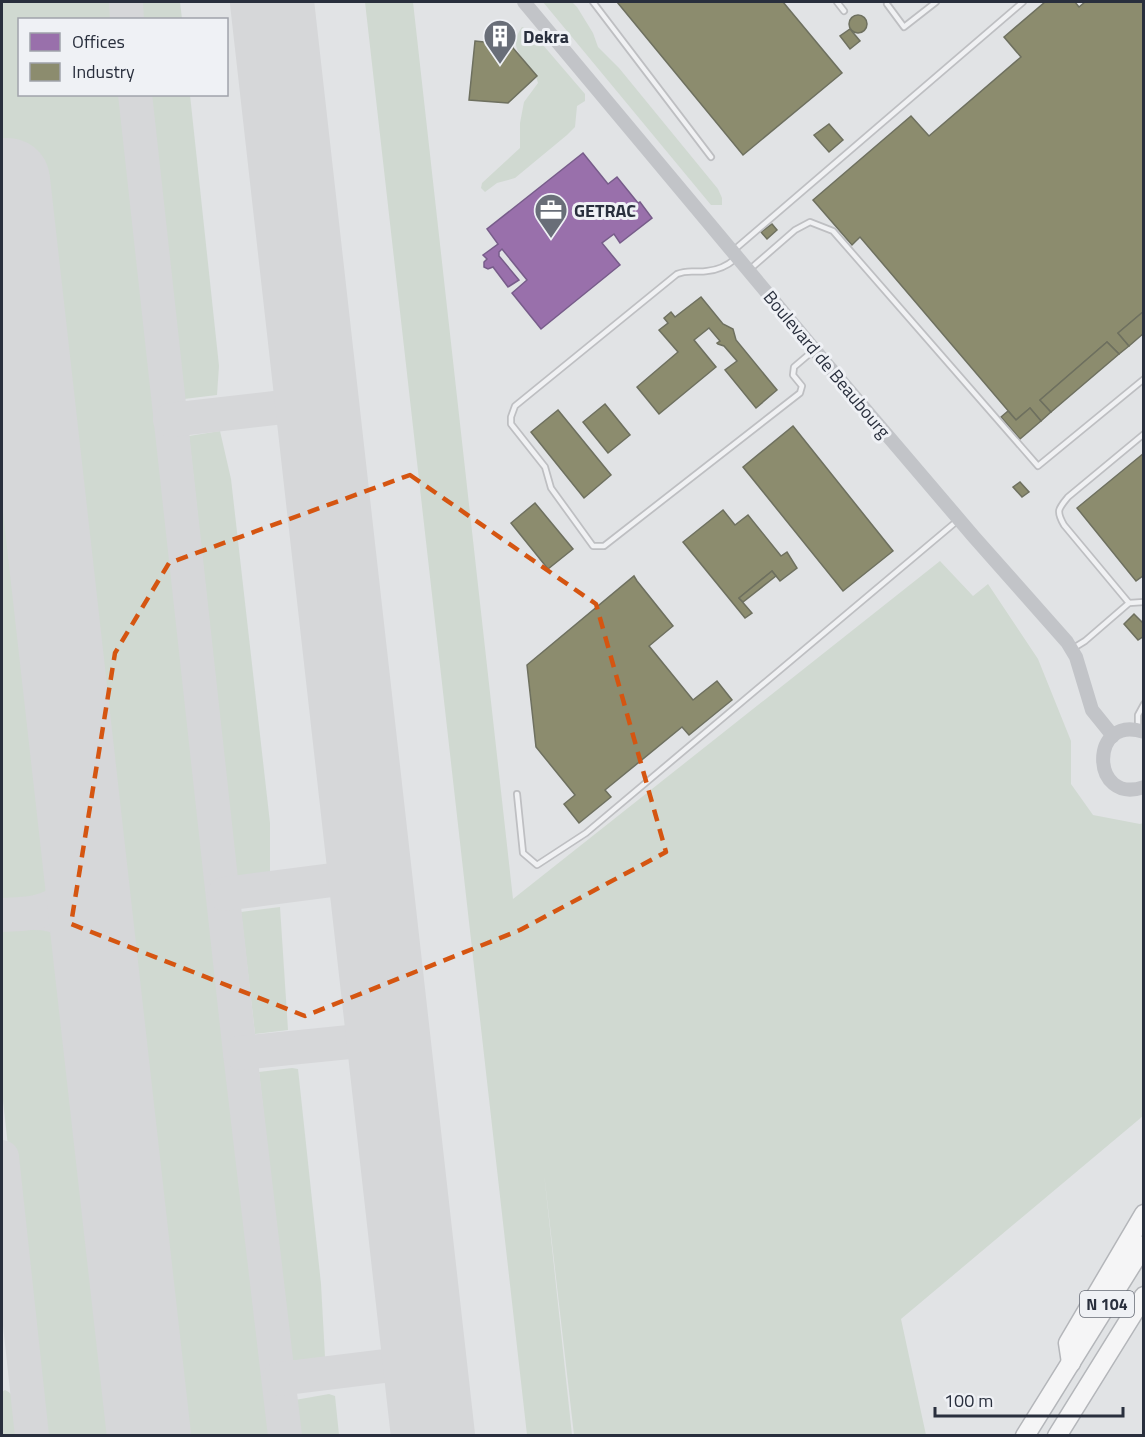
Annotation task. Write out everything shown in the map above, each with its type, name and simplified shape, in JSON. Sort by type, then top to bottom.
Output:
[{"type":"highway","points":[[1071,1363],[1068,1343],[1143,1214]]},
{"type":"highway","name":"N 104","points":[[1025,1436],[1143,1245]]},
{"type":"highway","name":"N 104","points":[[1057,1436],[1143,1296]]},
{"type":"main road","name":"Boulevard de Beaubourg","points":[[524,2],[814,350],[1067,642],[1076,657],[1092,710],[1113,736]]},
{"type":"main road","points":[[1141,731],[1129,729],[1113,736],[1106,743],[1102,752],[1102,762],[1110,780],[1118,786],[1128,789],[1143,787]]},
{"type":"lane","points":[[593,2],[711,157]]},
{"type":"lane","points":[[837,2],[844,11]]},
{"type":"lane","points":[[887,2],[904,27],[936,2]]},
{"type":"lane","points":[[814,350],[794,367],[793,375],[801,386],[800,393],[604,546],[593,546],[551,489],[545,467],[511,424],[515,406],[677,274],[725,267],[735,254],[1023,2]]},
{"type":"lane","points":[[748,270],[795,230],[810,222],[833,231],[1038,466],[1143,379]]},
{"type":"lane","points":[[1130,603],[1064,525],[1058,512],[1068,497],[1143,434]]},
{"type":"lane","points":[[517,794],[523,853],[537,866],[586,833],[959,519]]},
{"type":"lane","points":[[1072,649],[1085,641],[1130,603],[1143,602]]},
{"type":"lane","points":[[1141,731],[1138,715],[1143,704]]},
{"type":"highlighted area","points":[[410,475],[596,604],[666,852],[520,930],[305,1016],[71,924],[115,653],[169,563]]},
{"type":"shaded area","points":[[2,2],[112,2],[114,18],[18,18],[18,96],[123,96],[271,1435],[167,1435],[25,177],[2,180]]},
{"type":"shaded area","points":[[137,2],[180,2],[182,18],[139,18]]},
{"type":"shaded area","points":[[365,2],[413,2],[513,899],[940,561],[973,596],[988,584],[1038,659],[1071,741],[1071,784],[1093,815],[1143,823],[1143,1116],[901,1319],[926,1435],[574,1435],[544,1173],[572,1435],[527,1435]]},
{"type":"shaded area","points":[[543,2],[572,2],[577,7],[593,33],[598,47],[619,68],[718,189],[722,205],[711,205]]},
{"type":"shaded area","points":[[522,27],[531,31],[585,94],[585,101],[577,106],[575,127],[567,135],[515,178],[497,183],[485,192],[481,188],[482,183],[520,148],[520,123],[524,102],[538,83],[535,75],[521,57],[516,44]]},
{"type":"shaded area","points":[[148,96],[190,96],[219,366],[217,395],[184,399]]},
{"type":"shaded area","points":[[2,296],[64,859],[61,877],[50,894],[30,905],[4,908],[2,908]]},
{"type":"shaded area","points":[[220,431],[231,479],[270,823],[270,873],[237,877],[189,436]]},
{"type":"shaded area","points":[[280,907],[288,1030],[255,1034],[241,912]]},
{"type":"shaded area","points":[[21,921],[41,923],[57,930],[68,943],[76,962],[129,1435],[40,1435],[2,1092],[2,926]]},
{"type":"shaded area","points":[[298,1069],[321,1284],[325,1357],[291,1361],[259,1072]]},
{"type":"shaded area","points":[[5,1390],[19,1403],[25,1435],[2,1435],[2,1392]]},
{"type":"shaded area","points":[[329,1394],[335,1396],[339,1435],[299,1435],[295,1400]]},
{"type":"building: Offices","name":"GETRAC","points":[[583,153],[608,184],[617,177],[652,218],[620,243],[614,234],[602,243],[620,265],[541,329],[512,293],[527,280],[502,249],[499,256],[519,280],[508,287],[493,267],[488,269],[484,267],[487,259],[483,255],[498,244],[487,229]]},
{"type":"building: Industry","points":[[617,2],[783,2],[842,73],[743,155]]},
{"type":"building: Industry","points":[[1045,2],[1075,2],[1079,7],[1085,2],[1144,2],[1144,311],[1118,333],[1129,346],[1119,354],[1107,342],[1040,400],[1051,412],[1041,421],[1030,408],[1016,420],[860,237],[852,245],[813,200],[911,116],[929,136],[1021,57],[1004,37]]},
{"type":"building: Industry","points":[[854,15],[862,15],[867,20],[865,31],[854,33],[849,28],[849,20]]},
{"type":"building: Industry","points":[[850,29],[860,41],[850,49],[840,36]]},
{"type":"building: Industry","name":"Dekra","points":[[475,41],[513,45],[513,48],[537,76],[508,103],[469,100]]},
{"type":"building: Industry","points":[[829,124],[843,140],[829,152],[814,135]]},
{"type":"building: Industry","points":[[772,224],[777,230],[767,239],[761,232]]},
{"type":"building: Industry","points":[[701,297],[723,324],[733,329],[736,340],[777,390],[756,408],[725,370],[737,361],[724,346],[717,343],[720,341],[709,328],[694,340],[716,367],[659,414],[637,387],[678,352],[659,330],[668,323],[664,318],[671,312],[675,317]]},
{"type":"building: Industry","points":[[1144,311],[1144,333],[1129,346],[1118,333]]},
{"type":"building: Industry","points":[[1107,342],[1119,354],[1051,412],[1040,400]]},
{"type":"building: Industry","points":[[605,404],[630,435],[608,453],[583,422]]},
{"type":"building: Industry","points":[[1030,408],[1041,421],[1020,439],[1001,417],[1008,411],[1016,420]]},
{"type":"building: Industry","points":[[558,410],[611,475],[584,498],[531,432]]},
{"type":"building: Industry","points":[[793,426],[893,551],[843,591],[743,467]]},
{"type":"building: Industry","points":[[1144,453],[1144,575],[1136,581],[1077,508]]},
{"type":"building: Industry","points":[[1020,482],[1029,492],[1022,497],[1013,487]]},
{"type":"building: Industry","points":[[535,503],[573,549],[548,569],[511,523]]},
{"type":"building: Industry","points":[[723,510],[735,525],[748,515],[781,556],[787,552],[797,568],[780,581],[772,571],[739,598],[752,613],[745,618],[683,542]]},
{"type":"building: Industry","points":[[772,571],[776,576],[743,602],[739,598]]},
{"type":"building: Industry","points":[[634,576],[673,626],[649,646],[693,700],[717,681],[732,700],[689,735],[682,727],[605,790],[611,797],[579,823],[564,804],[575,795],[536,747],[527,665]]},
{"type":"building: Industry","points":[[1134,614],[1144,624],[1144,636],[1138,640],[1124,624]]},
{"type":"taxiway","points":[[126,2],[127,18]]},
{"type":"taxiway","points":[[135,96],[240,1053],[285,1436]]},
{"type":"taxiway","points":[[2,204],[11,208]]},
{"type":"taxiway","points":[[2,233],[13,252],[20,289]]},
{"type":"taxiway","points":[[170,420],[318,403]]},
{"type":"taxiway","points":[[2,915],[25,914],[47,909],[66,896],[79,876],[82,840]]},
{"type":"taxiway","points":[[224,894],[371,875]]},
{"type":"taxiway","points":[[34,913],[60,917],[74,925],[86,938],[97,974]]},
{"type":"taxiway","points":[[240,1053],[389,1038]]},
{"type":"taxiway","points":[[2,1157],[32,1436]]},
{"type":"taxiway","points":[[279,1379],[425,1361]]},
{"type":"taxiway","points":[[145,1436],[147,1418]]},
{"type":"runway","points":[[272,2],[433,1436]]},
{"type":"runway","points":[[8,180],[149,1436]]},
{"type":"place","name":"Dekra","points":[[500,65]]},
{"type":"place","name":"GETRAC","points":[[551,239]]}]
